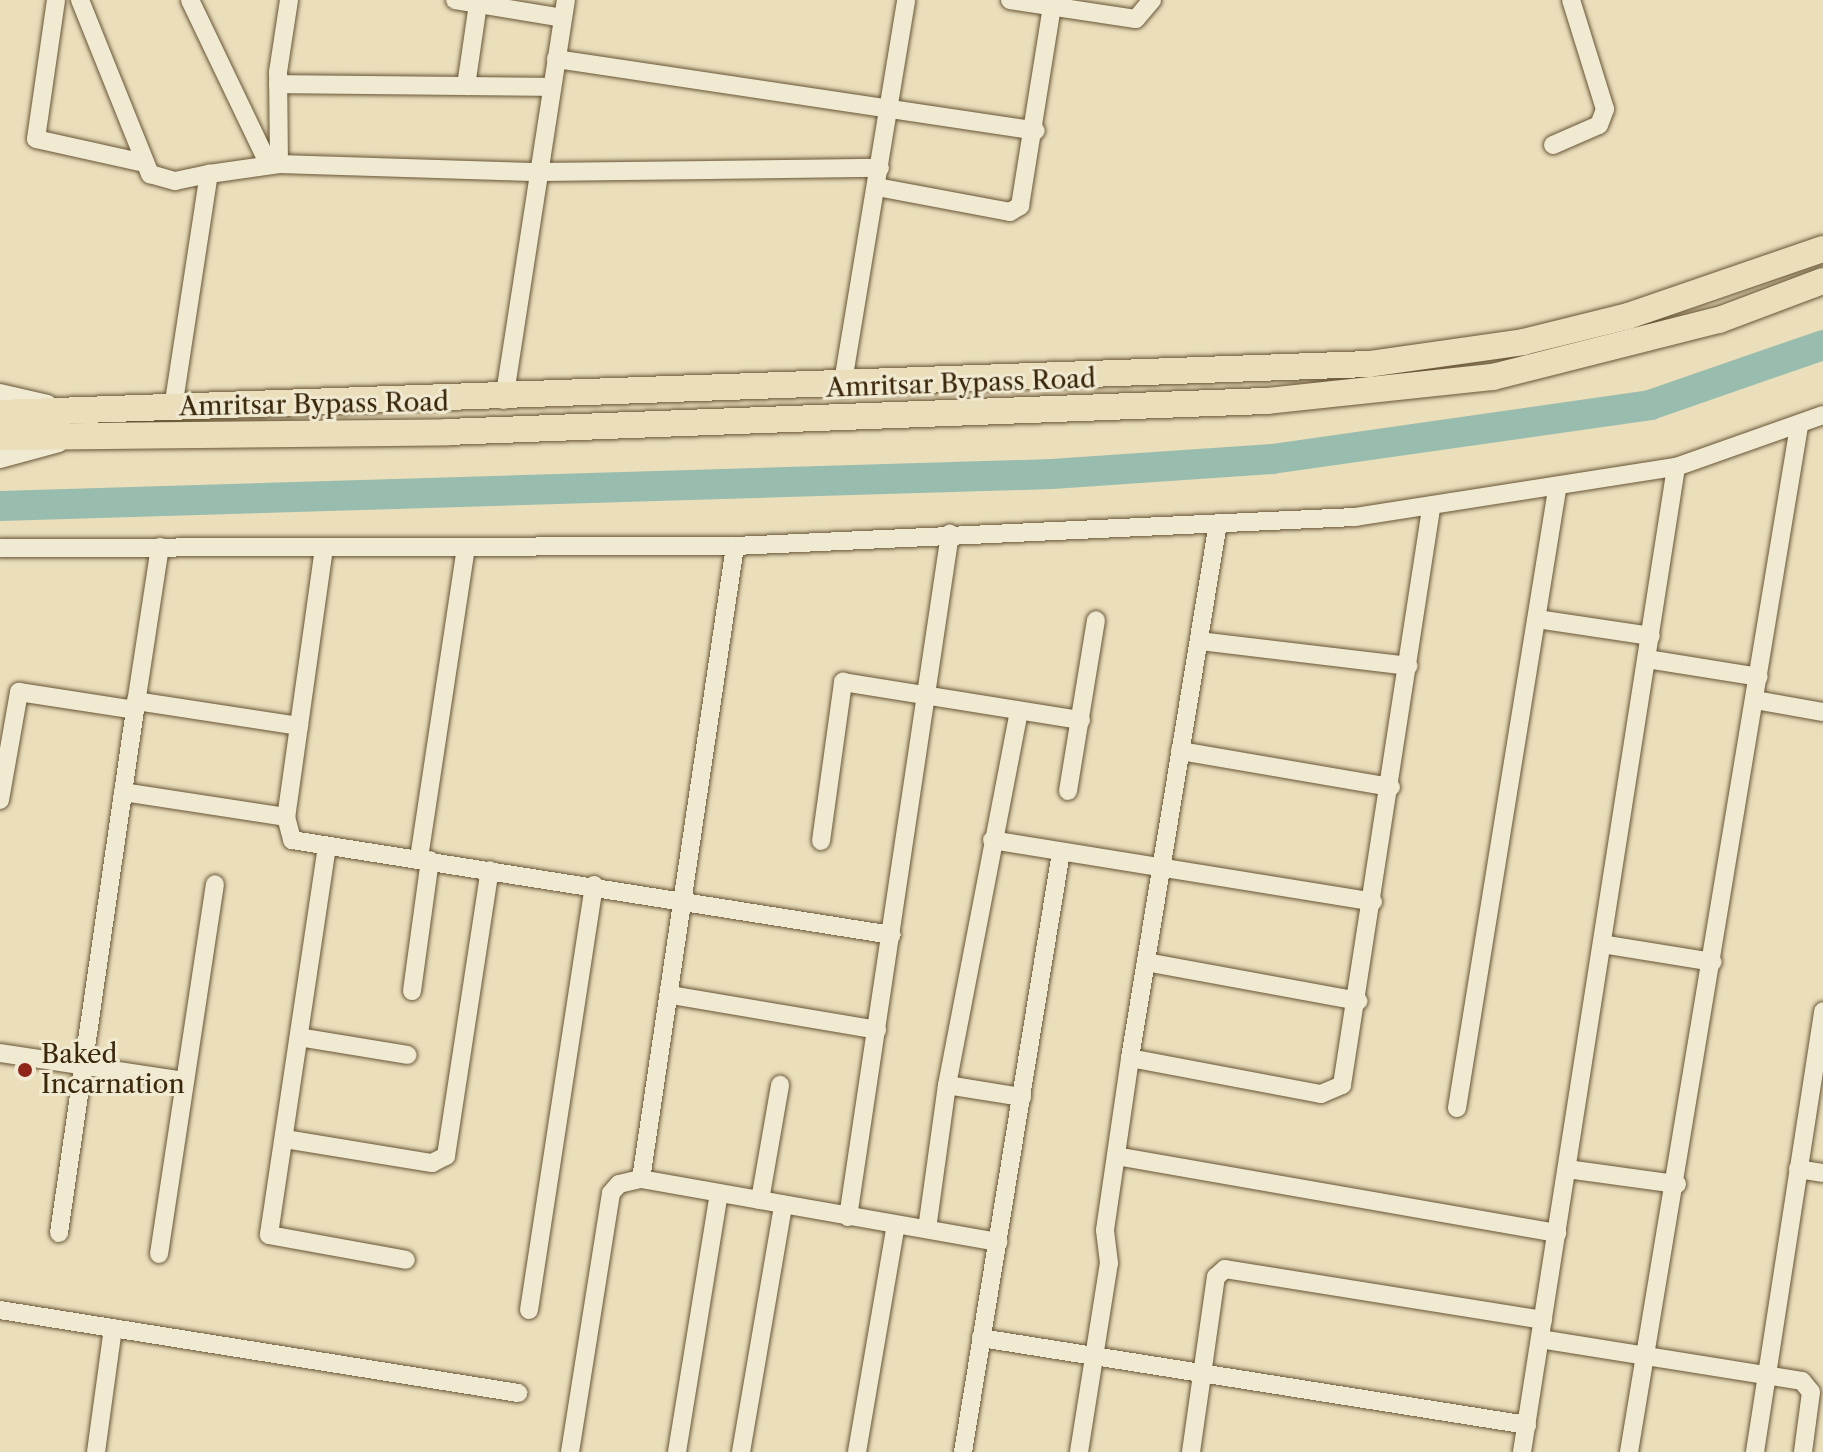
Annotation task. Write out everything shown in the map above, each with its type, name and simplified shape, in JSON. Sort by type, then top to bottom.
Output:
[{"type":"highway","name":"Amritsar Bypass Road","points":[[86,424],[173,408],[504,400],[1190,376],[1437,356],[1703,295],[1823,249]]},
{"type":"highway","name":"Amritsar Bypass Road","points":[[86,424],[510,429],[1398,390],[1616,349],[1823,281]]},
{"type":"highway","points":[[0,413],[86,424]]},
{"type":"highway","points":[[0,437],[86,424]]},
{"type":"street","points":[[56,0],[36,139],[144,163],[167,181],[274,165],[540,172],[880,168]]},
{"type":"street","points":[[80,0],[144,163]]},
{"type":"street","points":[[190,0],[274,165]]},
{"type":"street","points":[[274,165],[278,84],[289,0]]},
{"type":"street","points":[[455,0],[565,9],[504,400]]},
{"type":"street","points":[[842,388],[906,0]]},
{"type":"street","points":[[1010,0],[1052,3],[1136,19],[1152,0]]},
{"type":"street","points":[[1553,145],[1599,125],[1605,109],[1571,0]]},
{"type":"street","points":[[877,187],[1016,210],[1036,131],[1052,3]]},
{"type":"street","points":[[466,86],[478,4]]},
{"type":"street","points":[[556,59],[1036,131]]},
{"type":"street","points":[[278,84],[552,87]]},
{"type":"street","points":[[173,408],[209,174]]},
{"type":"street","points":[[0,393],[86,424]]},
{"type":"street","points":[[0,548],[735,546],[1218,523],[1431,509],[1557,490],[1676,467],[1823,415]]},
{"type":"street","points":[[0,459],[86,424]]},
{"type":"street","points":[[1629,1452],[1677,1184],[1799,426]]},
{"type":"street","points":[[1522,1452],[1676,467]]},
{"type":"street","points":[[1457,1108],[1557,490]]},
{"type":"street","points":[[1130,1058],[1330,1093],[1345,1078],[1431,509]]},
{"type":"street","points":[[1079,1452],[1094,1357],[1130,1058],[1218,523]]},
{"type":"street","points":[[848,1217],[950,534]]},
{"type":"street","points":[[641,1179],[687,899],[735,546]]},
{"type":"street","points":[[59,1233],[160,547]]},
{"type":"street","points":[[324,548],[286,817],[292,840],[687,899],[892,935]]},
{"type":"street","points":[[412,991],[424,859],[466,549]]},
{"type":"street","points":[[1537,619],[1651,636]]},
{"type":"street","points":[[1068,791],[1096,620]]},
{"type":"street","points":[[1199,641],[1409,666]]},
{"type":"street","points":[[1647,659],[1759,677]]},
{"type":"street","points":[[821,841],[840,684],[1081,720]]},
{"type":"street","points":[[0,800],[19,692],[299,726]]},
{"type":"street","points":[[1755,700],[1823,712]]},
{"type":"street","points":[[927,1229],[947,1085],[1019,711]]},
{"type":"street","points":[[1180,751],[1391,787]]},
{"type":"street","points":[[123,792],[286,817]]},
{"type":"street","points":[[992,840],[1373,902]]},
{"type":"street","points":[[327,846],[285,1139],[269,1224],[273,1239],[406,1260]]},
{"type":"street","points":[[963,1452],[1061,852]]},
{"type":"street","points":[[285,1139],[432,1163],[446,1156],[490,870]]},
{"type":"street","points":[[159,1254],[215,884]]},
{"type":"street","points":[[529,1310],[594,885]]},
{"type":"street","points":[[1602,944],[1713,962]]},
{"type":"street","points":[[1146,962],[1358,1001]]},
{"type":"street","points":[[671,995],[877,1030]]},
{"type":"street","points":[[1755,1452],[1798,1169],[1818,1070],[1823,1011]]},
{"type":"street","points":[[299,1037],[408,1055]]},
{"type":"street","points":[[0,1053],[185,1081]]},
{"type":"street","points":[[760,1200],[780,1085]]},
{"type":"street","points":[[947,1085],[1022,1097]]},
{"type":"street","points":[[1116,1156],[1557,1233]]},
{"type":"street","points":[[1567,1169],[1677,1184]]},
{"type":"street","points":[[1798,1169],[1823,1173]]},
{"type":"street","points":[[570,1452],[611,1193],[641,1179],[998,1242]]},
{"type":"street","points":[[677,1452],[719,1193]]},
{"type":"street","points":[[741,1452],[783,1205]]},
{"type":"street","points":[[857,1452],[896,1225]]},
{"type":"street","points":[[1191,1452],[1216,1277],[1225,1269],[1543,1320]]},
{"type":"street","points":[[0,1310],[518,1393]]},
{"type":"street","points":[[96,1452],[113,1328]]},
{"type":"street","points":[[981,1338],[1527,1425]]},
{"type":"street","points":[[1540,1339],[1767,1373],[1810,1388],[1803,1452]]},
{"type":"waterway","points":[[0,506],[1052,474],[1272,459],[1650,405],[1823,345]]},
{"type":"place","name":"Baked Incarnation","points":[[25,1070]]}]
